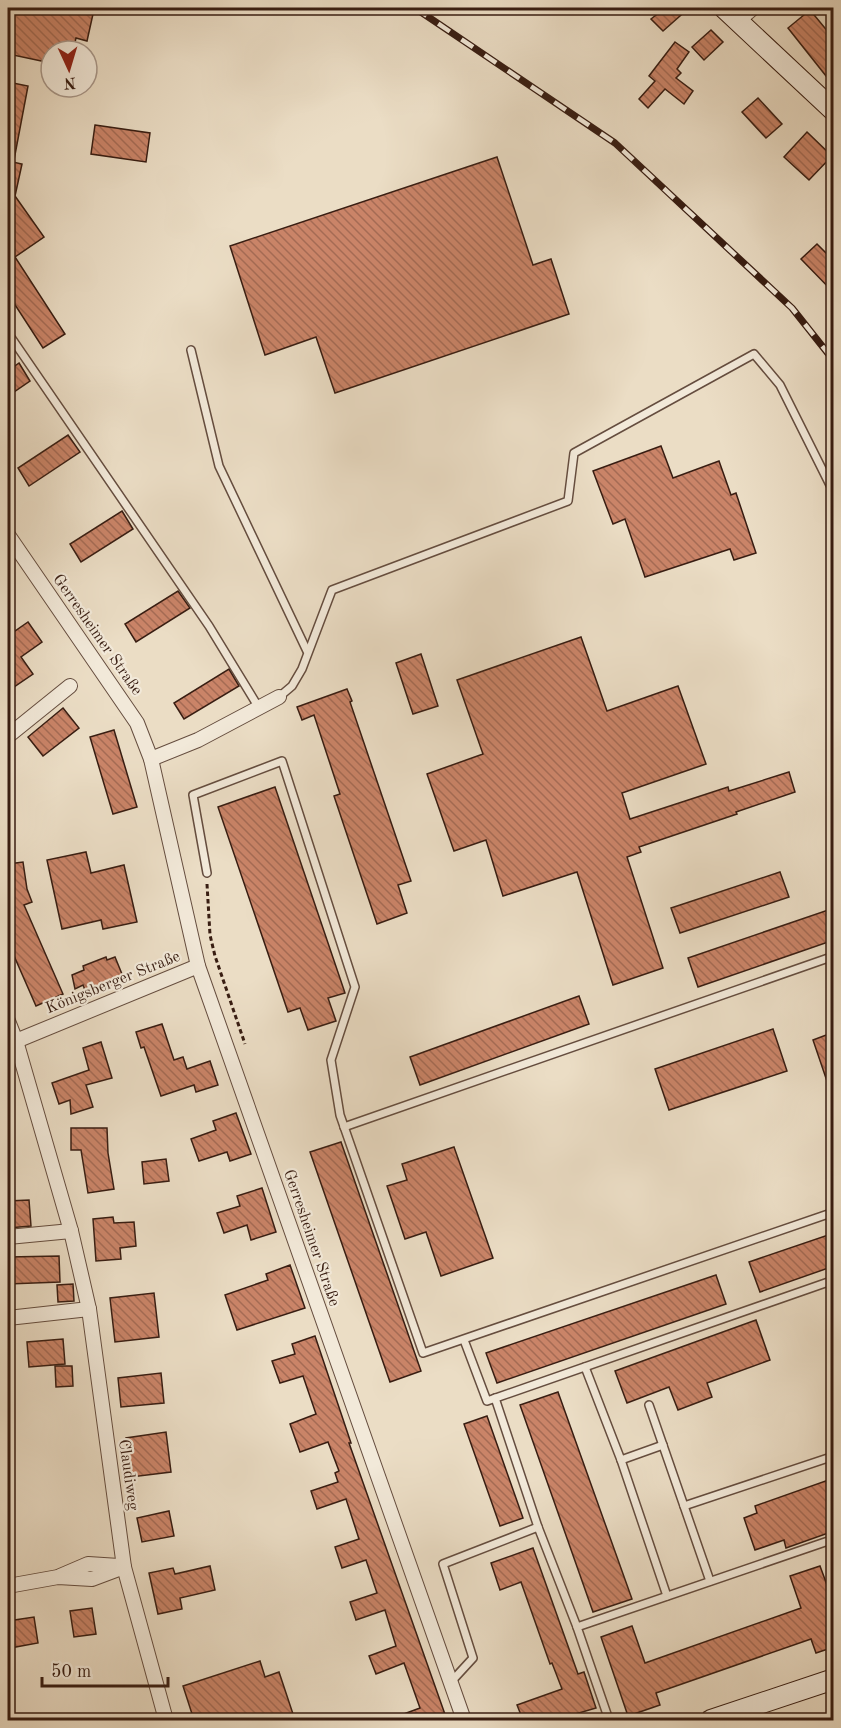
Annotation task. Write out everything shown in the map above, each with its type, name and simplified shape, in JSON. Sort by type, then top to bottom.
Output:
[{"type":"street","points":[[731,14],[753,8]]},
{"type":"street","points":[[731,14],[834,111]]},
{"type":"street","name":"Gerresheimer Straße","points":[[8,535],[138,723],[151,759],[198,966],[464,1720]]},
{"type":"street","points":[[8,736],[70,686]]},
{"type":"street","points":[[151,759],[198,740],[279,697]]},
{"type":"street","name":"Königsberger Straße","points":[[12,1040],[198,966]]},
{"type":"street","name":"Claudiweg","points":[[8,1021],[71,1231],[89,1310],[124,1567],[166,1720]]},
{"type":"street","points":[[8,1237],[71,1231]]},
{"type":"street","points":[[8,1318],[89,1310]]},
{"type":"street","points":[[8,1586],[58,1577],[88,1564],[124,1567]]},
{"type":"street","points":[[711,1720],[834,1679]]},
{"type":"lane","points":[[8,333],[203,616],[260,708]]},
{"type":"lane","points":[[191,350],[219,466],[307,651]]},
{"type":"lane","points":[[279,697],[292,686],[302,669],[332,590],[568,501],[574,453],[754,354],[780,385],[834,493]]},
{"type":"lane","points":[[207,873],[193,795],[282,761],[356,987],[331,1060],[340,1116],[423,1353],[834,1212]]},
{"type":"lane","points":[[344,1127],[834,956]]},
{"type":"lane","points":[[464,1340],[487,1401],[834,1280]]},
{"type":"lane","points":[[585,1366],[621,1460],[667,1596]]},
{"type":"lane","points":[[495,1398],[538,1527],[577,1627],[609,1720]]},
{"type":"lane","points":[[649,1405],[710,1581]]},
{"type":"lane","points":[[621,1460],[663,1445]]},
{"type":"lane","points":[[684,1506],[834,1456]]},
{"type":"lane","points":[[450,1683],[473,1658],[443,1564],[538,1527]]},
{"type":"lane","points":[[577,1627],[834,1539]]},
{"type":"path","points":[[207,873],[210,935],[245,1044]]},
{"type":"building","points":[[8,8],[83,8],[82,11],[93,14],[87,39],[39,39],[39,60],[8,54]]},
{"type":"building","points":[[665,8],[689,8],[663,31],[651,19]]},
{"type":"building","points":[[810,10],[834,39],[834,86],[788,28]]},
{"type":"building","points":[[711,30],[723,42],[704,60],[692,47]]},
{"type":"building","points":[[675,42],[689,52],[677,69],[681,73],[676,78],[693,91],[684,104],[665,89],[648,108],[639,99],[655,81],[649,76]]},
{"type":"building","points":[[8,82],[28,86],[14,160],[8,160]]},
{"type":"building","points":[[758,98],[782,124],[766,138],[742,112]]},
{"type":"building","points":[[95,125],[150,133],[146,162],[91,154]]},
{"type":"building","points":[[807,132],[832,156],[809,180],[784,157]]},
{"type":"building","points":[[497,157],[533,265],[551,259],[569,314],[335,393],[316,337],[265,355],[230,246]]},
{"type":"building","points":[[8,161],[22,164],[15,196],[44,237],[15,257],[65,334],[43,348],[8,294]]},
{"type":"building","points":[[817,244],[834,261],[834,293],[801,259]]},
{"type":"building","points":[[19,363],[30,381],[8,396],[8,371]]},
{"type":"building","points":[[68,435],[80,452],[29,486],[18,468]]},
{"type":"building","points":[[661,446],[673,478],[719,461],[731,495],[736,493],[756,553],[734,560],[730,549],[645,577],[625,519],[613,524],[593,471]]},
{"type":"building","points":[[122,511],[133,529],[81,562],[70,544]]},
{"type":"building","points":[[178,591],[190,608],[136,642],[125,624]]},
{"type":"building","points":[[28,622],[42,642],[21,657],[33,674],[8,691],[8,636]]},
{"type":"building","points":[[581,637],[607,711],[678,686],[706,764],[622,793],[630,819],[728,787],[729,791],[789,772],[795,792],[639,847],[641,852],[627,857],[663,968],[613,985],[577,872],[503,896],[486,840],[454,851],[427,774],[483,754],[457,680]]},
{"type":"building","points":[[421,654],[438,706],[413,714],[396,663]]},
{"type":"building","points":[[229,669],[239,686],[184,719],[174,703]]},
{"type":"building","points":[[347,689],[411,881],[398,885],[407,913],[377,924],[334,796],[340,794],[314,715],[302,720],[297,707]]},
{"type":"building","points":[[63,708],[79,728],[43,756],[28,737]]},
{"type":"building","points":[[114,730],[137,807],[113,814],[90,737]]},
{"type":"building","points":[[275,787],[345,993],[328,998],[336,1021],[308,1030],[300,1008],[288,1012],[218,807]]},
{"type":"building","points":[[86,852],[91,873],[124,865],[137,922],[103,929],[101,920],[62,929],[47,860]]},
{"type":"building","points":[[23,862],[27,889],[32,902],[24,905],[63,994],[36,1006],[8,942],[8,864]]},
{"type":"building","points":[[780,872],[789,897],[680,933],[671,908]]},
{"type":"building","points":[[834,908],[834,940],[698,987],[688,958]]},
{"type":"building","points":[[106,957],[107,960],[115,957],[124,979],[120,980],[121,984],[92,995],[91,993],[87,995],[83,985],[75,989],[72,975],[84,970],[83,966]]},
{"type":"building","points":[[579,996],[589,1024],[420,1085],[410,1057]]},
{"type":"building","points":[[162,1024],[174,1060],[183,1057],[187,1069],[210,1061],[218,1085],[196,1092],[194,1085],[161,1096],[144,1047],[141,1048],[136,1032]]},
{"type":"building","points":[[773,1029],[787,1071],[669,1110],[655,1069]]},
{"type":"building","points":[[834,1032],[834,1093],[831,1093],[813,1040]]},
{"type":"building","points":[[101,1042],[112,1078],[86,1085],[93,1107],[71,1114],[70,1100],[59,1104],[52,1083],[89,1070],[83,1048]]},
{"type":"building","points":[[236,1113],[251,1154],[230,1161],[227,1152],[199,1161],[191,1139],[216,1130],[213,1121]]},
{"type":"building","points":[[71,1128],[107,1128],[108,1153],[114,1189],[88,1193],[81,1150],[71,1150]]},
{"type":"building","points":[[341,1142],[421,1371],[390,1382],[310,1152]]},
{"type":"building","points":[[454,1147],[493,1258],[441,1276],[426,1232],[405,1239],[387,1186],[407,1180],[402,1164]]},
{"type":"building","points":[[166,1159],[169,1181],[144,1184],[142,1162]]},
{"type":"building","points":[[262,1188],[276,1232],[251,1240],[247,1225],[224,1233],[217,1213],[240,1206],[237,1196]]},
{"type":"building","points":[[29,1200],[31,1226],[8,1228],[8,1201]]},
{"type":"building","points":[[113,1217],[114,1223],[134,1222],[136,1246],[120,1248],[121,1259],[96,1261],[93,1219]]},
{"type":"building","points":[[834,1233],[834,1266],[760,1292],[749,1262]]},
{"type":"building","points":[[59,1256],[60,1282],[8,1284],[8,1257]]},
{"type":"building","points":[[290,1265],[305,1308],[237,1330],[225,1295],[268,1280],[266,1274]]},
{"type":"building","points":[[716,1275],[726,1304],[497,1383],[486,1353]]},
{"type":"building","points":[[73,1284],[74,1301],[58,1302],[57,1285]]},
{"type":"building","points":[[154,1293],[159,1337],[115,1342],[110,1298]]},
{"type":"building","points":[[756,1320],[770,1360],[707,1383],[712,1397],[678,1410],[669,1387],[627,1403],[615,1371]]},
{"type":"building","points":[[315,1336],[351,1443],[349,1443],[447,1720],[390,1720],[420,1708],[404,1663],[376,1674],[369,1656],[396,1646],[385,1610],[356,1620],[350,1602],[377,1593],[366,1560],[342,1568],[335,1547],[359,1539],[346,1499],[317,1509],[311,1491],[338,1482],[335,1473],[339,1471],[328,1442],[300,1452],[290,1424],[316,1414],[303,1376],[280,1383],[272,1361],[295,1354],[292,1344]]},
{"type":"building","points":[[63,1339],[65,1364],[29,1367],[27,1342]]},
{"type":"building","points":[[55,1366],[72,1366],[73,1386],[56,1387]]},
{"type":"building","points":[[161,1373],[164,1403],[121,1407],[118,1378]]},
{"type":"building","points":[[558,1392],[632,1599],[593,1612],[520,1405]]},
{"type":"building","points":[[487,1416],[523,1518],[500,1526],[464,1424]]},
{"type":"building","points":[[166,1432],[171,1472],[131,1477],[126,1438]]},
{"type":"building","points":[[834,1478],[834,1531],[786,1548],[784,1540],[755,1550],[744,1518],[757,1513],[755,1506]]},
{"type":"building","points":[[169,1511],[174,1536],[142,1542],[137,1518]]},
{"type":"building","points":[[533,1548],[578,1674],[584,1672],[596,1708],[555,1720],[523,1720],[517,1705],[562,1689],[552,1663],[550,1664],[521,1582],[500,1590],[491,1563]]},
{"type":"building","points":[[210,1566],[215,1590],[180,1598],[182,1609],[158,1614],[149,1573],[173,1568],[175,1574]]},
{"type":"building","points":[[820,1566],[834,1604],[834,1647],[816,1653],[811,1639],[656,1693],[660,1705],[628,1716],[601,1637],[632,1626],[645,1663],[801,1608],[790,1576]]},
{"type":"building","points":[[92,1608],[96,1634],[74,1637],[70,1611]]},
{"type":"building","points":[[34,1617],[38,1643],[10,1648],[8,1621]]},
{"type":"building","points":[[260,1661],[265,1677],[279,1672],[295,1720],[194,1720],[183,1686]]},
{"type":"railway","points":[[415,8],[615,143],[792,308],[834,361]]}]
